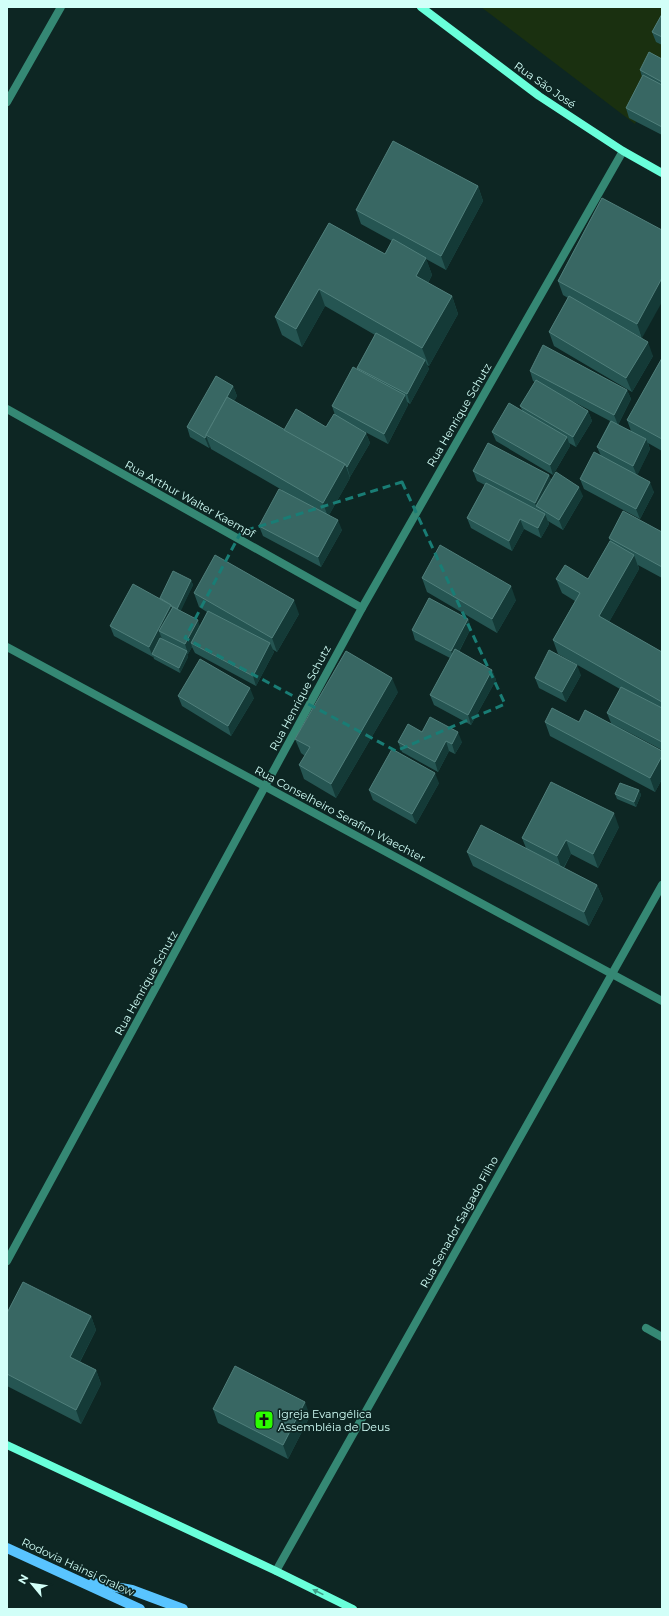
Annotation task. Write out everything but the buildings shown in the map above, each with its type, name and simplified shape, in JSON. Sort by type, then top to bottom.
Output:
[{"type":"main road","name":"Rodovia Hainsi Gralow","points":[[7,1548],[140,1609]]},
{"type":"main road","points":[[79,1581],[132,1590],[183,1609]]},
{"type":"street","points":[[7,102],[61,7]]},
{"type":"street","name":"Rua São José","points":[[421,7],[540,96],[623,151],[662,173]]},
{"type":"street","name":"Rua Henrique Schutz","points":[[7,1261],[362,608],[623,151]]},
{"type":"street","name":"Rua Arthur Walter Kaempf","points":[[7,409],[362,608]]},
{"type":"street","name":"Rua Conselheiro Serafim Waechter","points":[[7,647],[662,1001]]},
{"type":"street","name":"Rua Senador Salgado Filho","points":[[276,1571],[662,885]]},
{"type":"street","points":[[646,1328],[662,1337]]},
{"type":"street","points":[[7,1445],[276,1571],[353,1609]]},
{"type":"highlighted area","points":[[402,482],[505,704],[396,751],[185,638],[241,532]]},
{"type":"green space","points":[[481,7],[662,7],[662,56],[635,124]]},
{"type":"place","name":"Igreja Evangélica Assembléia de Deus","points":[[264,1420]]}]
